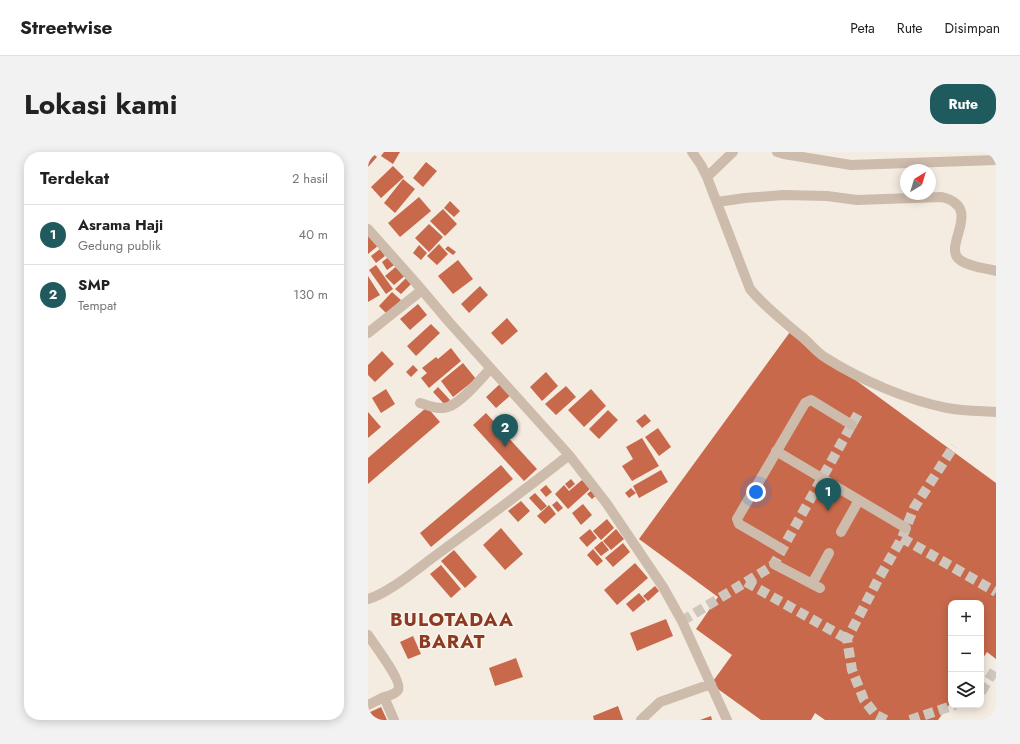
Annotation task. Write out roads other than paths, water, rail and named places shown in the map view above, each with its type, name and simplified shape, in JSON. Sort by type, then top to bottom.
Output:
[{"type":"street","points":[[692,152],[707,177],[750,289],[778,318],[825,358],[865,379],[911,398],[947,408],[996,412]]},
{"type":"street","points":[[707,177],[733,152]]},
{"type":"street","points":[[777,152],[852,165],[996,160]]},
{"type":"street","points":[[717,202],[783,195],[827,196],[857,200],[942,197],[948,199],[961,210],[955,250],[958,258],[970,264],[996,271]]},
{"type":"street","points":[[368,229],[490,369],[569,455],[607,504],[663,587],[682,620],[727,720]]},
{"type":"street","points":[[368,333],[422,290]]},
{"type":"street","points":[[420,403],[439,408],[449,407],[490,369]]},
{"type":"street","points":[[782,549],[739,524],[737,519],[801,408],[809,401],[811,400],[852,425]]},
{"type":"street","points":[[776,451],[906,528]]},
{"type":"street","points":[[368,599],[390,588],[421,566],[501,508],[569,455]]},
{"type":"street","points":[[841,532],[860,500]]},
{"type":"street","points":[[774,564],[816,586],[829,554]]},
{"type":"street","points":[[368,635],[399,684],[399,689],[397,692],[368,705]]},
{"type":"street","points":[[641,720],[660,702],[711,684]]},
{"type":"street","points":[[384,698],[394,720]]},
{"type":"tunnel","points":[[682,621],[774,564],[860,410]]},
{"type":"tunnel","points":[[886,720],[876,715],[864,700],[852,670],[847,639],[902,538],[914,508],[954,446]]},
{"type":"tunnel","points":[[902,538],[996,592]]},
{"type":"tunnel","points":[[746,582],[847,639]]},
{"type":"tunnel","points":[[984,687],[996,668]]},
{"type":"tunnel","points":[[910,720],[948,707]]},
{"type":"place","name":"SMP","points":[[505,447]]},
{"type":"place","name":"Asrama Haji","points":[[828,511]]},
{"type":"district","name":"BULOTADAA BARAT","points":[[452,630]]}]
